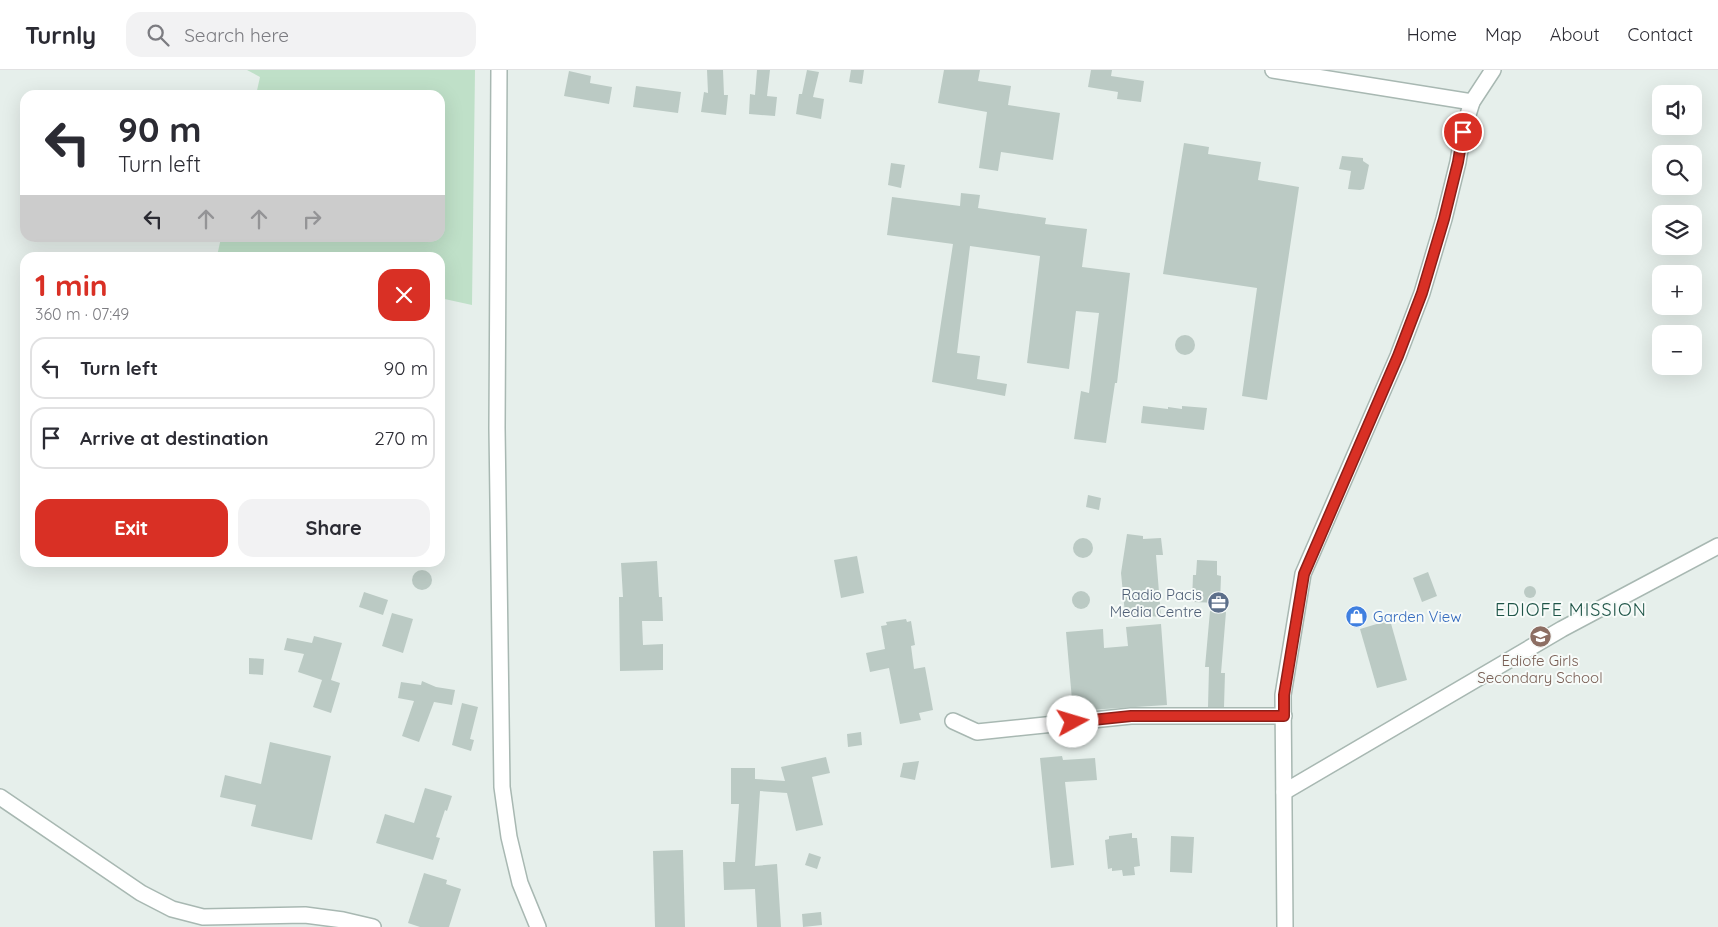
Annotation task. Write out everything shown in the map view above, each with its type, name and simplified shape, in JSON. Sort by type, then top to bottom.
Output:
[{"type":"street","points":[[499,70],[497,428],[502,787],[509,837],[518,873],[538,927]]},
{"type":"street","points":[[1273,70],[1472,102]]},
{"type":"street","points":[[1285,927],[1284,695],[1304,574],[1398,356],[1422,293],[1444,219],[1458,162],[1463,132],[1472,102],[1492,70]]},
{"type":"street","points":[[1284,792],[1562,629],[1718,546]]},
{"type":"street","points":[[953,722],[977,732],[1131,716],[1284,716]]},
{"type":"street","points":[[0,797],[107,870],[172,909],[203,917],[306,916],[342,920],[373,927]]},
{"type":"green space","points":[[247,70],[475,70],[472,305],[445,299],[445,252],[218,252],[220,242],[445,242],[445,90],[257,90],[260,77]]},
{"type":"building","points":[[707,70],[723,70],[724,95],[728,95],[726,115],[701,112],[704,92],[708,93]]},
{"type":"building","points":[[757,70],[770,70],[767,96],[777,97],[775,116],[749,114],[750,94],[755,95]]},
{"type":"building","points":[[807,70],[819,72],[813,97],[824,99],[821,119],[796,114],[799,94],[802,94]]},
{"type":"building","points":[[851,70],[864,70],[862,84],[849,82]]},
{"type":"building","points":[[944,70],[980,70],[978,81],[1011,86],[1008,105],[1060,113],[1053,160],[1001,152],[998,171],[979,168],[987,112],[938,103]]},
{"type":"building","points":[[1091,70],[1112,70],[1111,76],[1144,81],[1141,102],[1117,99],[1118,92],[1088,87]]},
{"type":"building","points":[[569,71],[591,76],[590,83],[612,87],[609,104],[564,96]]},
{"type":"building","points":[[636,86],[681,92],[678,113],[633,107]]},
{"type":"building","points":[[1184,143],[1209,147],[1208,154],[1261,162],[1258,180],[1299,187],[1267,400],[1242,396],[1257,288],[1163,274]]},
{"type":"building","points":[[1342,156],[1363,158],[1363,161],[1369,165],[1364,189],[1348,189],[1351,171],[1339,169]]},
{"type":"building","points":[[891,163],[905,165],[901,188],[888,185]]},
{"type":"building","points":[[961,193],[980,195],[978,208],[1046,218],[1045,224],[1087,229],[1082,267],[1130,273],[1117,383],[1115,383],[1106,443],[1074,439],[1081,391],[1089,393],[1099,313],[1076,311],[1069,369],[1027,363],[1040,256],[970,246],[957,353],[980,356],[977,379],[1007,384],[1005,396],[932,382],[953,244],[887,235],[892,197],[960,206]]},
{"type":"building","points":[[1185,335],[1192,338],[1195,345],[1192,352],[1185,355],[1178,352],[1175,345],[1178,338]]},
{"type":"building","points":[[1143,406],[1168,409],[1168,407],[1182,409],[1182,406],[1207,408],[1204,430],[1141,423]]},
{"type":"building","points":[[1088,495],[1101,498],[1099,510],[1086,507]]},
{"type":"building","points":[[1127,534],[1143,536],[1143,539],[1161,538],[1163,555],[1156,555],[1161,617],[1125,614],[1121,573]]},
{"type":"building","points":[[1083,538],[1090,541],[1093,548],[1090,555],[1083,558],[1076,555],[1073,548],[1076,541]]},
{"type":"building","points":[[857,556],[864,593],[841,598],[834,560]]},
{"type":"building","points":[[1197,560],[1217,561],[1217,575],[1221,576],[1220,603],[1192,602],[1193,575],[1196,575]]},
{"type":"building","points":[[657,561],[659,597],[662,597],[663,621],[642,621],[643,645],[663,644],[663,670],[620,671],[619,597],[623,597],[621,563]]},
{"type":"building","points":[[422,570],[429,573],[432,580],[429,587],[422,590],[415,587],[412,580],[415,573]]},
{"type":"building","points":[[1428,572],[1437,596],[1422,602],[1413,578]]},
{"type":"building","points":[[1528,586],[1532,586],[1536,592],[1532,598],[1528,598],[1524,594],[1524,590]]},
{"type":"building","points":[[1077,591],[1085,591],[1090,596],[1088,607],[1077,609],[1072,604],[1072,596]]},
{"type":"building","points":[[364,592],[388,600],[383,615],[359,607]]},
{"type":"building","points":[[1210,611],[1226,612],[1221,673],[1225,673],[1224,707],[1208,707],[1209,667],[1205,667]]},
{"type":"building","points":[[392,613],[413,619],[403,653],[382,646]]},
{"type":"building","points":[[906,619],[907,622],[911,621],[915,645],[911,646],[914,669],[925,667],[933,710],[919,713],[921,720],[900,724],[889,668],[870,672],[866,653],[885,649],[881,626],[887,625],[886,622]]},
{"type":"building","points":[[1390,620],[1407,680],[1377,688],[1360,629]]},
{"type":"building","points":[[1161,624],[1167,705],[1073,711],[1066,632],[1103,629],[1104,648],[1128,646],[1126,627]]},
{"type":"building","points":[[314,636],[342,643],[331,680],[340,683],[331,713],[313,707],[322,680],[298,672],[304,654],[284,650],[287,638],[312,643]]},
{"type":"building","points":[[249,658],[264,659],[263,675],[249,674]]},
{"type":"building","points":[[422,681],[436,687],[455,690],[452,705],[434,702],[419,742],[402,736],[414,701],[398,698],[401,682],[421,685]]},
{"type":"building","points":[[462,703],[478,707],[470,739],[474,740],[471,751],[452,745]]},
{"type":"building","points":[[861,732],[862,745],[848,747],[847,734]]},
{"type":"building","points":[[270,742],[331,756],[312,840],[251,826],[256,805],[220,797],[225,775],[261,784]]},
{"type":"building","points":[[1062,756],[1063,760],[1095,758],[1097,780],[1065,782],[1074,865],[1051,868],[1040,758]]},
{"type":"building","points":[[826,757],[830,773],[812,777],[823,825],[796,831],[787,793],[760,791],[755,866],[777,864],[781,927],[757,927],[755,889],[724,890],[723,862],[735,862],[739,804],[731,804],[731,768],[755,768],[755,779],[785,781],[781,767]]},
{"type":"building","points":[[919,761],[915,780],[900,777],[903,763]]},
{"type":"building","points":[[425,788],[452,796],[436,837],[440,838],[433,860],[376,843],[385,814],[414,823]]},
{"type":"building","points":[[1132,833],[1132,838],[1137,838],[1140,866],[1134,867],[1135,875],[1123,876],[1122,870],[1112,871],[1112,868],[1108,869],[1105,840],[1109,839],[1109,836]]},
{"type":"building","points":[[1171,836],[1194,837],[1192,873],[1170,872]]},
{"type":"building","points":[[683,850],[685,927],[655,927],[653,851]]},
{"type":"building","points":[[809,853],[821,857],[817,869],[805,865]]},
{"type":"building","points":[[424,873],[447,880],[446,884],[461,889],[449,927],[420,927],[408,923]]},
{"type":"building","points":[[821,912],[822,925],[803,927],[802,914]]},
{"type":"place","name":"Radio Pacis Media Centre","points":[[1218,603]]},
{"type":"place","name":"Garden View","points":[[1357,616]]},
{"type":"place","name":"Ediofe Girls Secondary School","points":[[1540,637]]},
{"type":"district","name":"EDIOFE MISSION","points":[[1571,609]]},
{"type":"route","points":[[1073,722],[1131,716],[1284,716],[1284,695],[1304,574],[1398,356],[1422,293],[1444,219],[1458,162],[1463,132]]}]
